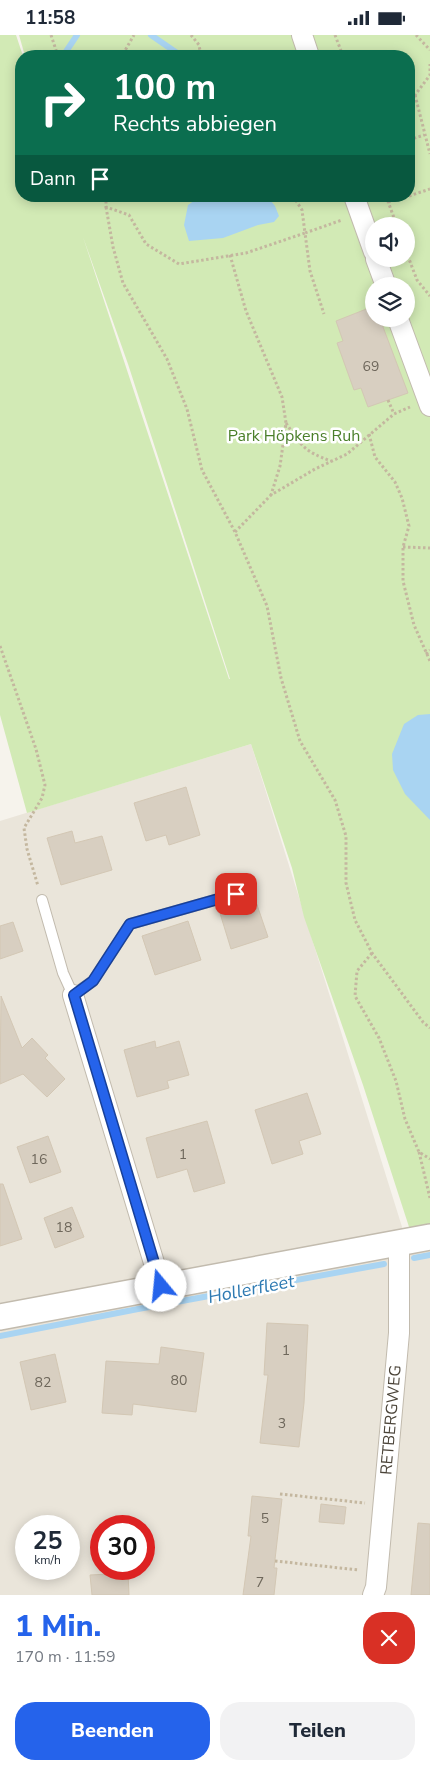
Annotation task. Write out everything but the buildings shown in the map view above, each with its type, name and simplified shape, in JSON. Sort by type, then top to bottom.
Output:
[{"type":"street","points":[[302,35],[307,50]]},
{"type":"street","points":[[357,205],[365,227]]},
{"type":"street","points":[[401,327],[429,403]]},
{"type":"street","points":[[74,995],[161,1286]]},
{"type":"street","points":[[0,1317],[430,1237]]},
{"type":"street","name":"RETBERGWEG","points":[[373,1595],[376,1587],[399,1333],[399,1244]]},
{"type":"lane","points":[[42,900],[63,973],[74,995],[93,981],[130,924],[236,894]]},
{"type":"path","points":[[51,35],[55,50]]},
{"type":"path","points":[[126,50],[134,35]]},
{"type":"path","points":[[191,35],[200,50]]},
{"type":"path","points":[[335,35],[341,50]]},
{"type":"path","points":[[416,35],[430,50]]},
{"type":"path","points":[[430,64],[430,75],[415,95],[430,154]]},
{"type":"path","points":[[415,138],[424,135]]},
{"type":"path","points":[[415,194],[430,189]]},
{"type":"path","points":[[106,202],[113,247],[123,283],[167,359],[187,409],[202,470],[235,532],[266,606],[281,678],[300,741],[335,800],[346,836],[346,883],[355,920],[372,953],[423,1022],[430,1028]]},
{"type":"path","points":[[296,202],[302,210],[310,271],[324,314]]},
{"type":"path","points":[[388,202],[394,217]]},
{"type":"path","points":[[106,207],[130,215],[146,244],[179,264],[246,253],[305,233],[357,205]]},
{"type":"path","points":[[230,255],[246,311],[282,397],[286,423],[280,466],[271,495]]},
{"type":"path","points":[[412,267],[417,280],[430,296]]},
{"type":"path","points":[[388,400],[394,414]]},
{"type":"path","points":[[235,532],[271,495],[347,453],[394,414],[429,403]]},
{"type":"path","points":[[286,423],[298,441],[310,454],[331,461]]},
{"type":"path","points":[[369,434],[375,457],[395,482],[402,498],[409,526],[403,547],[403,581],[414,625],[430,661]]},
{"type":"path","points":[[403,547],[430,548]]},
{"type":"path","points":[[0,646],[36,749],[45,785],[42,798],[24,828],[27,849],[42,900]]},
{"type":"path","points":[[426,654],[430,650]]},
{"type":"path","points":[[372,953],[357,971],[355,996],[379,1038],[396,1081],[405,1119],[419,1152],[430,1197]]},
{"type":"path","points":[[419,1152],[430,1159]]},
{"type":"path","points":[[280,1495],[383,1505]]},
{"type":"path","points":[[275,1561],[377,1572]]},
{"type":"shaded area","points":[[251,744],[403,1230],[430,1224],[430,1595],[0,1595],[0,821]]},
{"type":"green space","name":"Park Höpkens Ruh","points":[[0,35],[16,35],[21,50],[15,50],[15,202],[415,202],[415,50],[23,50],[19,35],[430,35],[430,1225],[410,1230],[363,1085],[304,917],[292,868],[251,744],[27,813],[0,715]],"holes":[[[83,237],[128,364],[230,679]]]},
{"type":"water","points":[[192,202],[272,202],[279,216],[274,222],[258,225],[223,238],[189,241],[184,225],[188,205]]},
{"type":"water","points":[[430,714],[430,820],[405,794],[393,770],[392,754],[404,724],[418,715]]},
{"type":"waterway","points":[[67,50],[77,35]]},
{"type":"waterway","points":[[151,35],[173,50]]},
{"type":"waterway","name":"Hollerfleet","points":[[414,1258],[430,1255]]},
{"type":"waterway","name":"Hollerfleet","points":[[0,1336],[384,1264]]},
{"type":"route","points":[[161,1286],[74,995],[93,981],[130,924],[236,894]]}]
